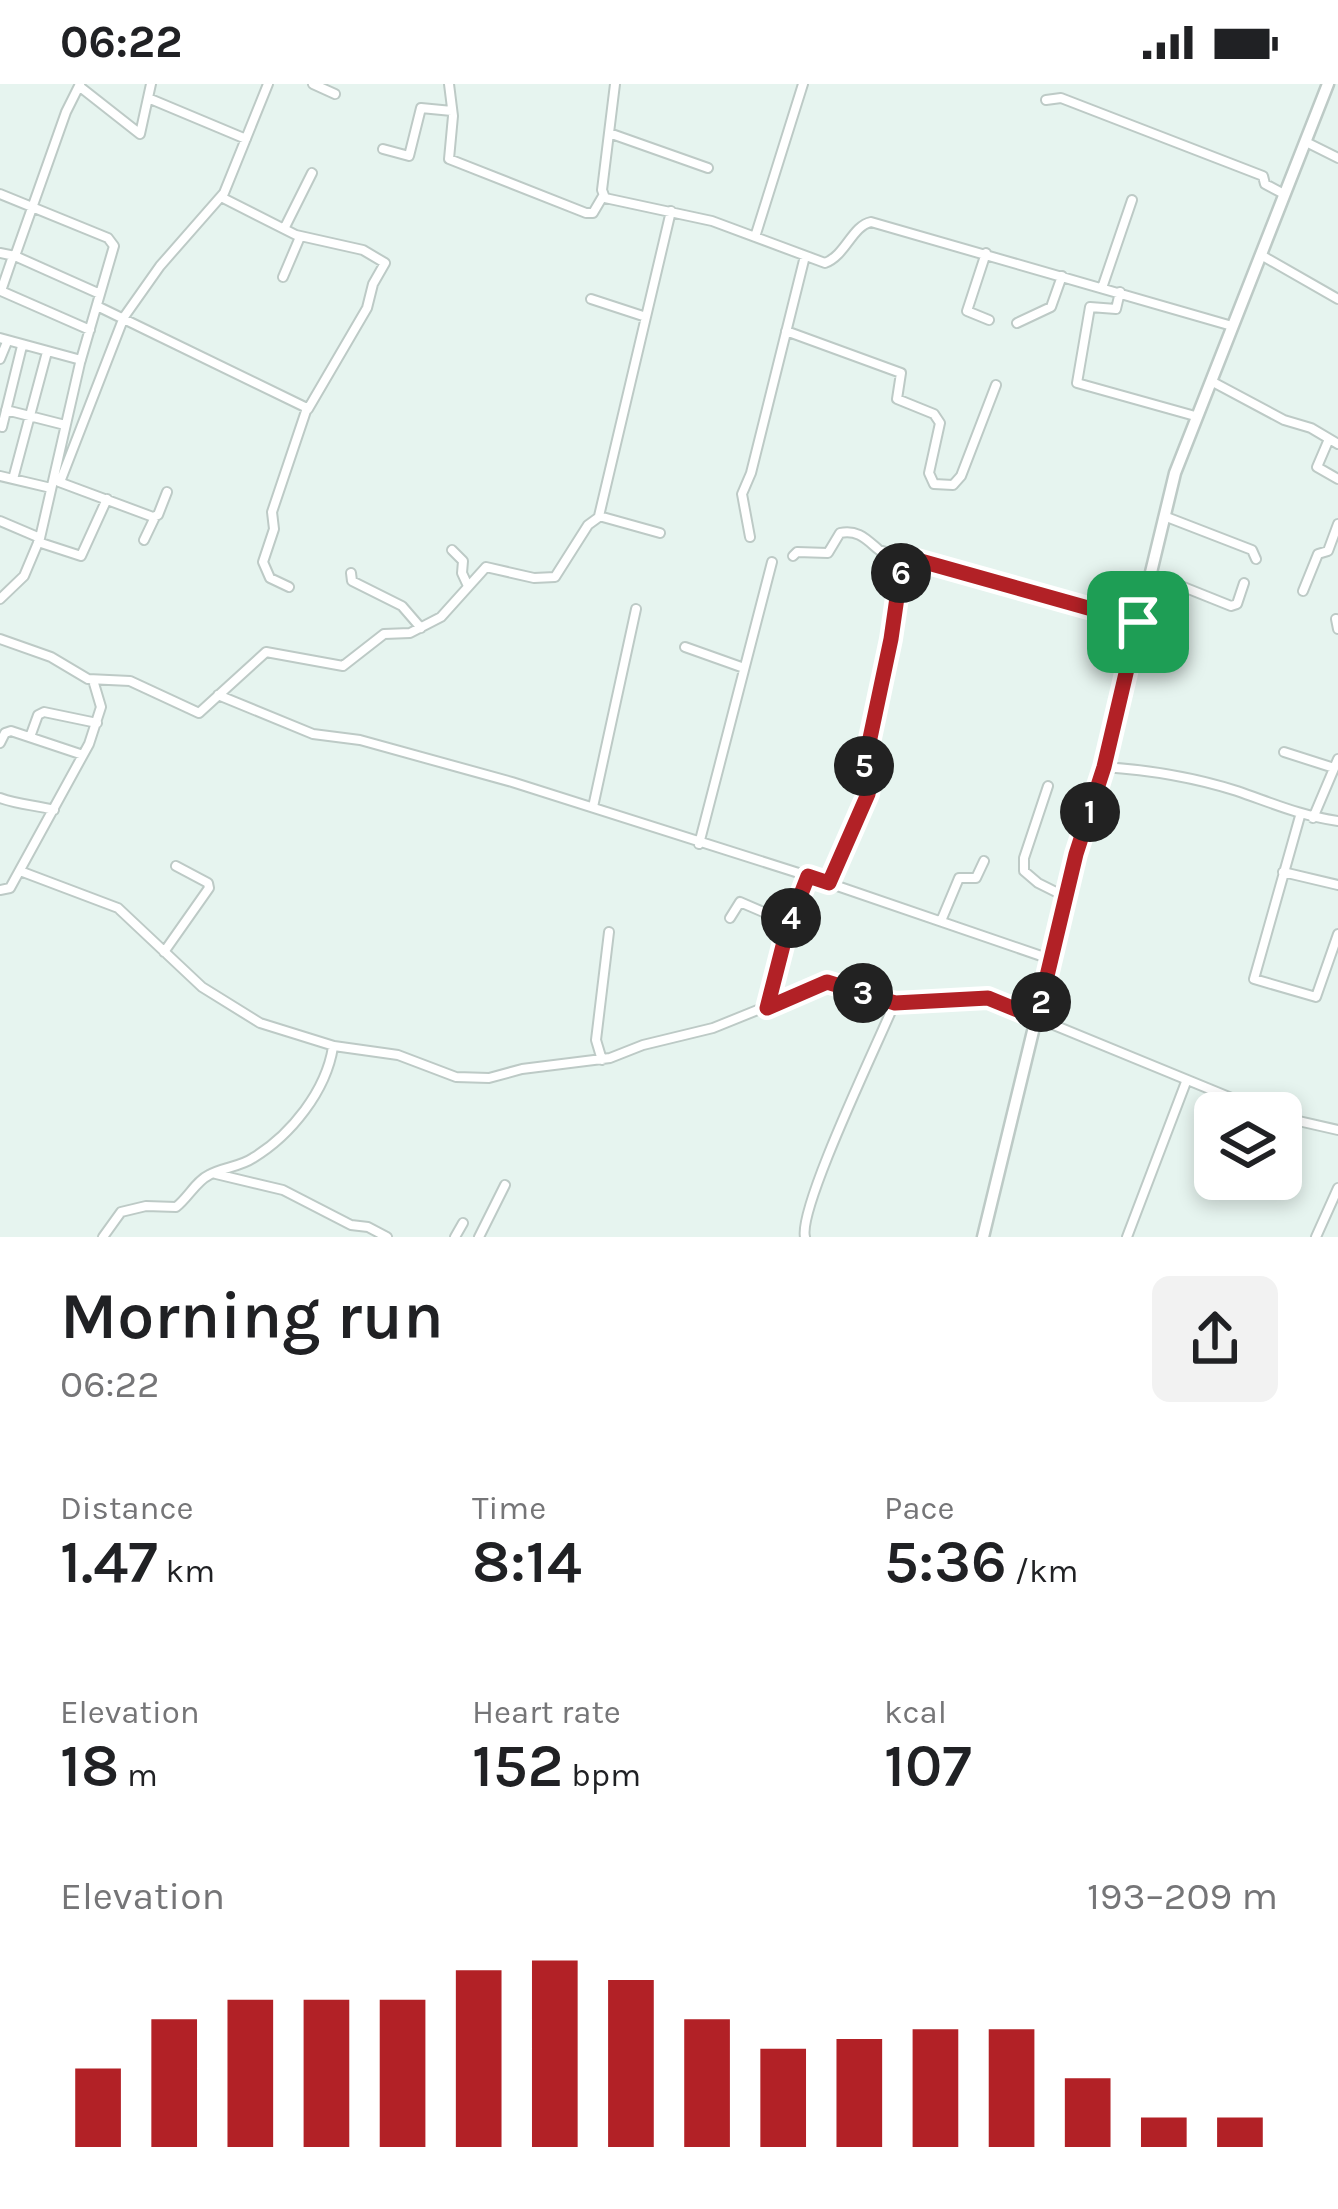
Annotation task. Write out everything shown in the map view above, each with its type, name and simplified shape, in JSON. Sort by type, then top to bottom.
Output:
[{"type":"street","points":[[90,330],[1,290],[79,85],[140,134],[151,84]]},
{"type":"street","points":[[54,485],[124,317],[160,266],[221,197],[268,84]]},
{"type":"street","points":[[313,84],[335,94]]},
{"type":"street","points":[[448,84],[452,111],[449,160],[586,213],[595,212],[603,196],[615,84]]},
{"type":"street","points":[[755,237],[803,84]]},
{"type":"street","points":[[983,1237],[1164,516],[1195,416],[1328,84]]},
{"type":"street","points":[[148,98],[246,139]]},
{"type":"street","points":[[1046,100],[1060,98],[1162,136],[1262,176],[1265,184],[1285,194]]},
{"type":"street","points":[[383,148],[410,156],[421,108],[452,111]]},
{"type":"street","points":[[609,133],[708,168]]},
{"type":"street","points":[[1306,142],[1338,158]]},
{"type":"street","points":[[284,229],[312,172]]},
{"type":"street","points":[[0,194],[33,204],[113,242],[39,540],[24,576],[0,599]]},
{"type":"street","points":[[603,196],[832,261],[867,221],[1232,326]]},
{"type":"street","points":[[221,197],[300,236],[363,250],[385,266],[373,284],[370,303],[308,410],[272,512],[274,529],[263,562],[270,578],[289,587]]},
{"type":"street","points":[[1102,288],[1132,200]]},
{"type":"street","points":[[0,639],[51,656],[93,680],[130,681],[195,713],[203,712],[266,652],[343,666],[384,634],[421,628],[450,610],[483,569],[555,577],[588,525],[599,518],[671,212]]},
{"type":"street","points":[[283,277],[300,236]]},
{"type":"street","points":[[0,253],[100,294]]},
{"type":"street","points":[[986,253],[967,311],[988,320]]},
{"type":"street","points":[[750,537],[742,494],[805,256]]},
{"type":"street","points":[[1261,256],[1338,299]]},
{"type":"street","points":[[1017,323],[1051,307],[1062,276]]},
{"type":"street","points":[[1120,292],[1116,309],[1090,308],[1076,383],[1195,416]]},
{"type":"street","points":[[590,299],[646,317]]},
{"type":"street","points":[[97,306],[308,410]]},
{"type":"street","points":[[786,331],[902,373],[897,399],[934,415],[940,425],[929,473],[934,484],[953,485],[961,476],[996,385]]},
{"type":"street","points":[[0,358],[3,340],[81,360]]},
{"type":"street","points":[[2,427],[22,346]]},
{"type":"street","points":[[13,479],[47,352]]},
{"type":"street","points":[[1210,380],[1333,441],[1317,466],[1338,479]]},
{"type":"street","points":[[6,410],[65,425]]},
{"type":"street","points":[[0,476],[54,485],[155,517]]},
{"type":"street","points":[[144,540],[167,492]]},
{"type":"street","points":[[0,521],[81,556],[106,499]]},
{"type":"street","points":[[1164,516],[1252,550],[1256,559]]},
{"type":"street","points":[[599,518],[660,533]]},
{"type":"street","points":[[1303,591],[1318,554],[1328,550],[1338,524]]},
{"type":"street","points":[[793,556],[796,552],[829,552],[838,536],[847,532],[865,536],[879,550],[1138,622]]},
{"type":"street","points":[[452,550],[463,561],[468,586]]},
{"type":"street","points":[[829,883],[870,784],[862,776],[903,556]]},
{"type":"street","points":[[699,844],[772,562]]},
{"type":"street","points":[[351,573],[351,580],[402,606],[421,628]]},
{"type":"street","points":[[1150,573],[1231,606],[1237,604],[1244,583]]},
{"type":"street","points":[[593,808],[636,609]]},
{"type":"street","points":[[686,647],[743,668]]},
{"type":"street","points":[[0,890],[10,888],[83,755],[101,703],[93,680]]},
{"type":"street","points":[[218,695],[313,734],[360,740],[593,808],[1052,959]]},
{"type":"street","points":[[29,737],[38,715],[44,712],[97,723]]},
{"type":"street","points":[[0,743],[7,732],[83,755]]},
{"type":"street","points":[[1284,752],[1336,764],[1312,818]]},
{"type":"street","points":[[1104,767],[1157,772],[1217,786],[1300,816],[1338,821]]},
{"type":"street","points":[[1048,786],[1024,871],[1038,884],[1066,897]]},
{"type":"street","points":[[0,798],[54,810]]},
{"type":"street","points":[[1300,816],[1254,979],[1314,998],[1338,934]]},
{"type":"street","points":[[940,921],[959,878],[976,878],[984,861]]},
{"type":"street","points":[[164,952],[210,886],[176,866]]},
{"type":"street","points":[[20,871],[118,908],[202,987],[249,1017],[334,1046],[398,1055],[441,1074],[489,1078],[522,1069],[602,1060],[643,1045],[693,1035],[827,982],[895,1003],[988,998],[1212,1092]]},
{"type":"street","points":[[1283,872],[1338,885]]},
{"type":"street","points":[[767,1008],[789,922],[808,876]]},
{"type":"street","points":[[730,919],[740,902],[789,922]]},
{"type":"street","points":[[602,1060],[596,1040],[609,932]]},
{"type":"street","points":[[805,1237],[803,1226],[823,1172],[895,1003]]},
{"type":"street","points":[[103,1237],[113,1232],[124,1210],[176,1207],[206,1176],[254,1158],[283,1135],[319,1087],[334,1046]]},
{"type":"street","points":[[1127,1237],[1186,1082]]},
{"type":"street","points":[[1302,1122],[1338,1130]]},
{"type":"street","points":[[214,1174],[283,1190],[351,1225],[387,1237]]},
{"type":"street","points":[[479,1237],[506,1185]]},
{"type":"street","points":[[1316,1237],[1338,1187]]},
{"type":"street","points":[[455,1237],[463,1223]]},
{"type":"route","points":[[903,556],[1138,622],[1037,1018],[988,998],[895,1003],[827,982],[767,1008],[787,930],[808,876],[829,883],[868,794],[870,784],[862,776],[903,556]]}]
